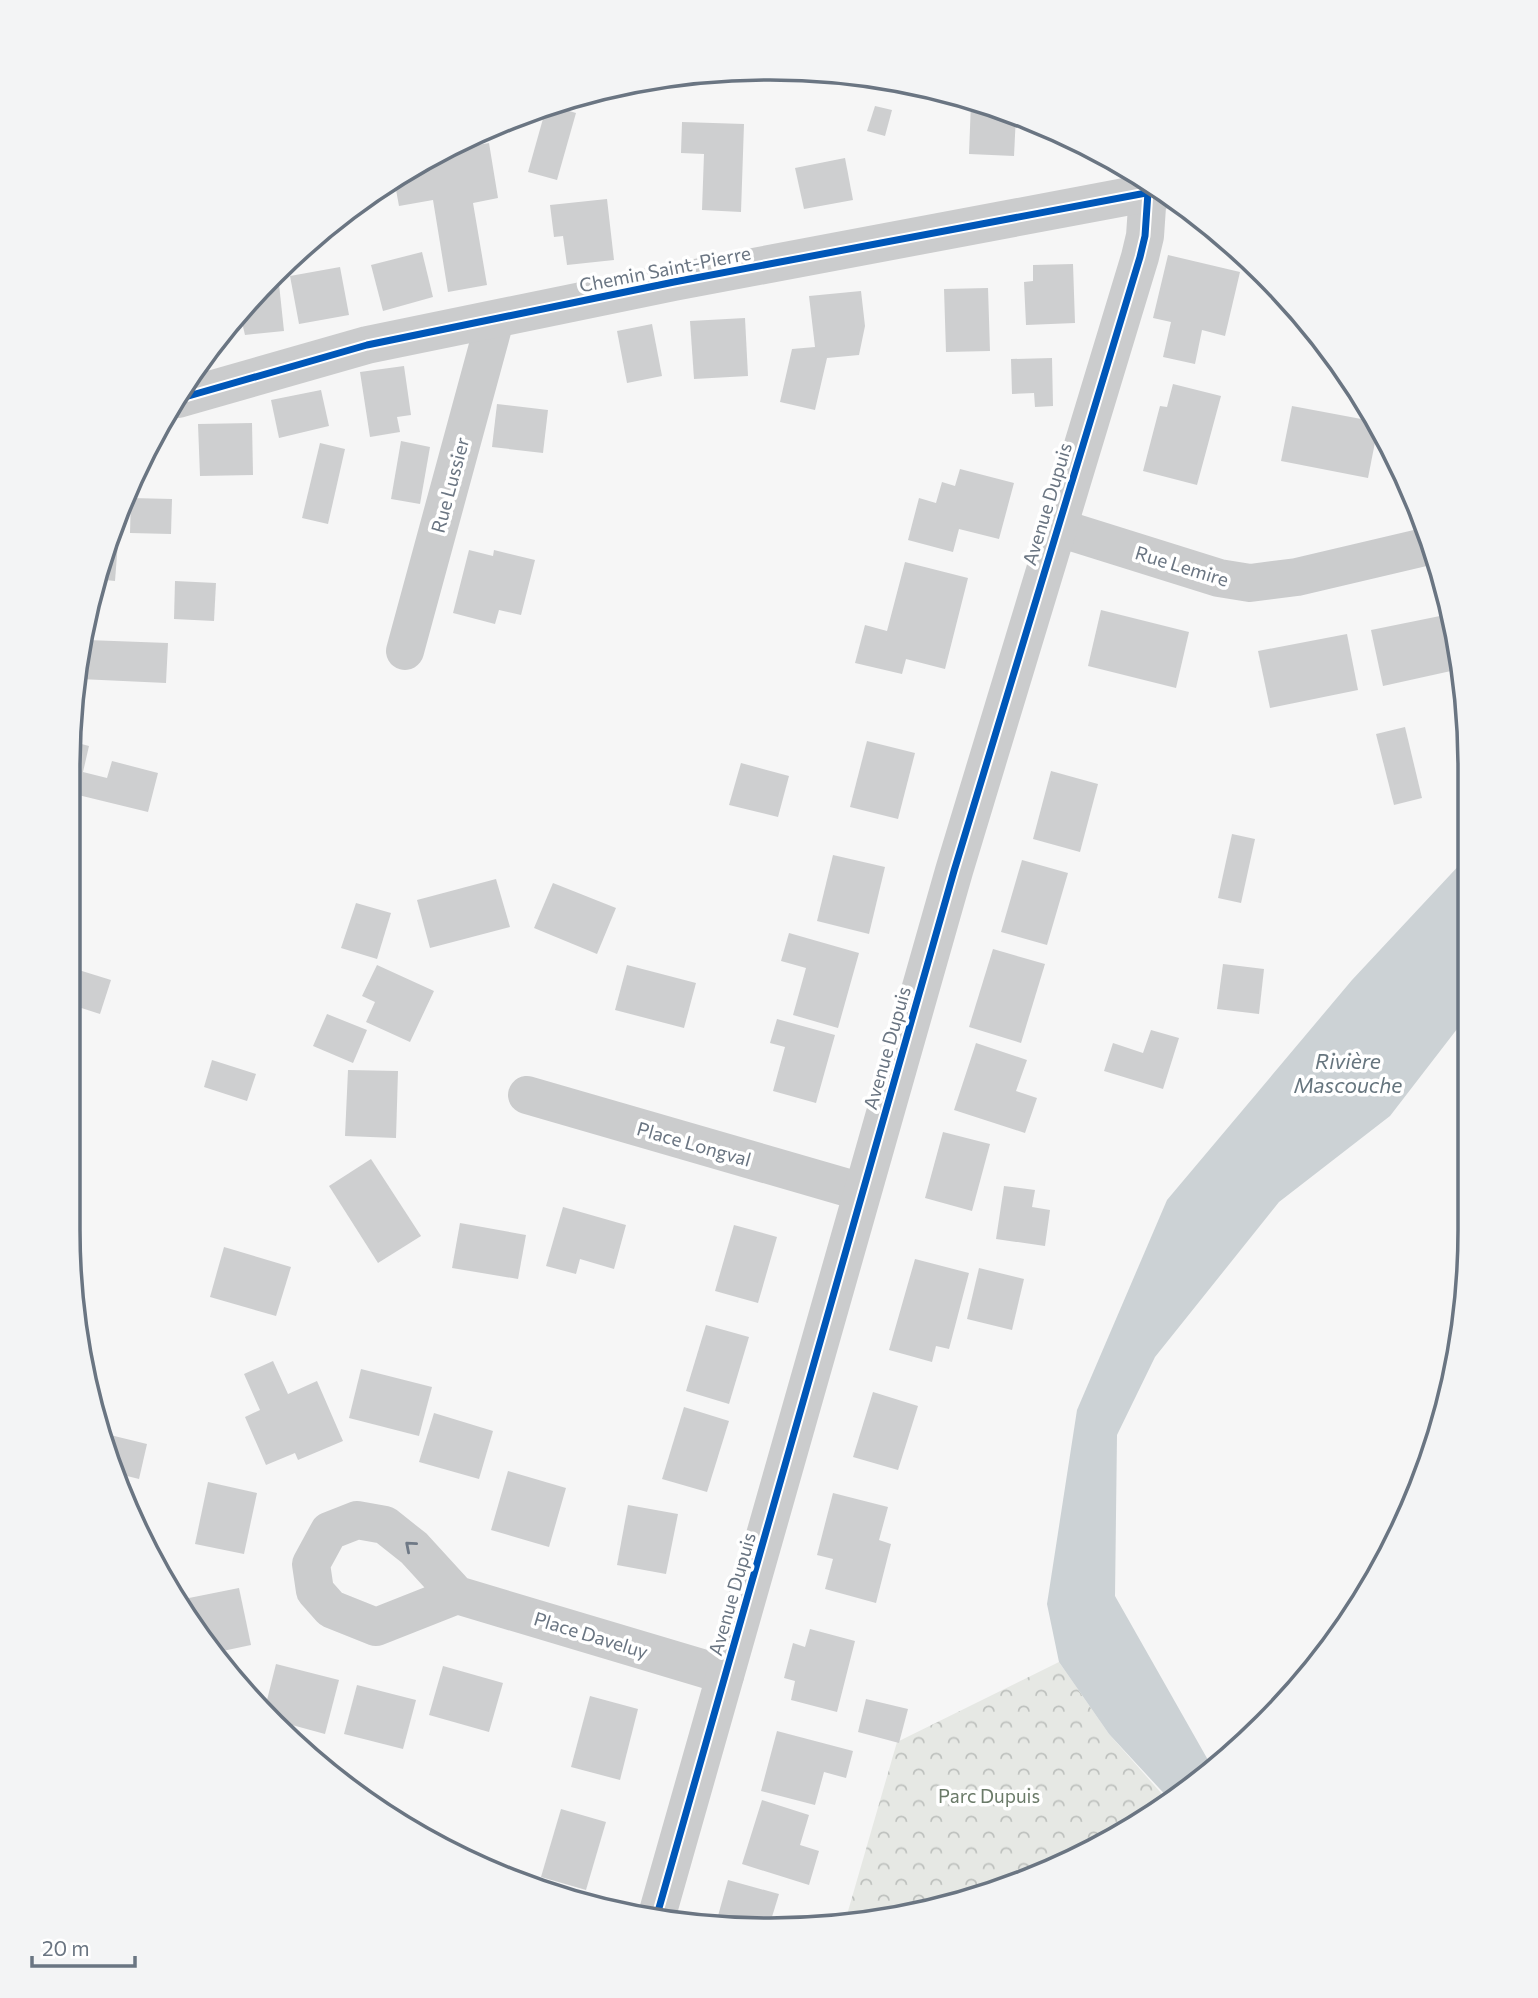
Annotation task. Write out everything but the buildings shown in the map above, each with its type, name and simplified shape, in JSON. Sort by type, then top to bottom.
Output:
[{"type":"street","name":"Chemin Saint-Pierre","points":[[191,395],[367,345],[674,282],[1145,193]]},
{"type":"street","name":"Avenue Dupuis","points":[[659,1908],[862,1192],[1056,527],[1140,257],[1153,198]]},
{"type":"street","name":"Rue Lussier","points":[[405,651],[495,320]]},
{"type":"street","name":"Rue Lemire","points":[[1056,527],[1219,578],[1250,583],[1289,579],[1421,548]]},
{"type":"street","name":"Place Longval","points":[[527,1095],[862,1192]]},
{"type":"street","name":"Place Daveluy","points":[[457,1595],[725,1675]]},
{"type":"green space","name":"Parc Dupuis","points":[[1059,1662],[1109,1734],[1162,1794],[1074,1846],[990,1881],[903,1904],[847,1913],[897,1742]]},
{"type":"water","name":"Rivière Mascouche","points":[[1458,866],[1458,1028],[1390,1116],[1279,1202],[1155,1357],[1117,1435],[1115,1596],[1208,1759],[1163,1793],[1109,1734],[1059,1662],[1047,1604],[1077,1410],[1167,1200],[1352,980]]},
{"type":"cycle path","points":[[191,395],[367,345],[674,282],[1146,193]]},
{"type":"cycle path","points":[[659,1908],[954,871],[1140,257],[1145,236],[1148,194]]}]
